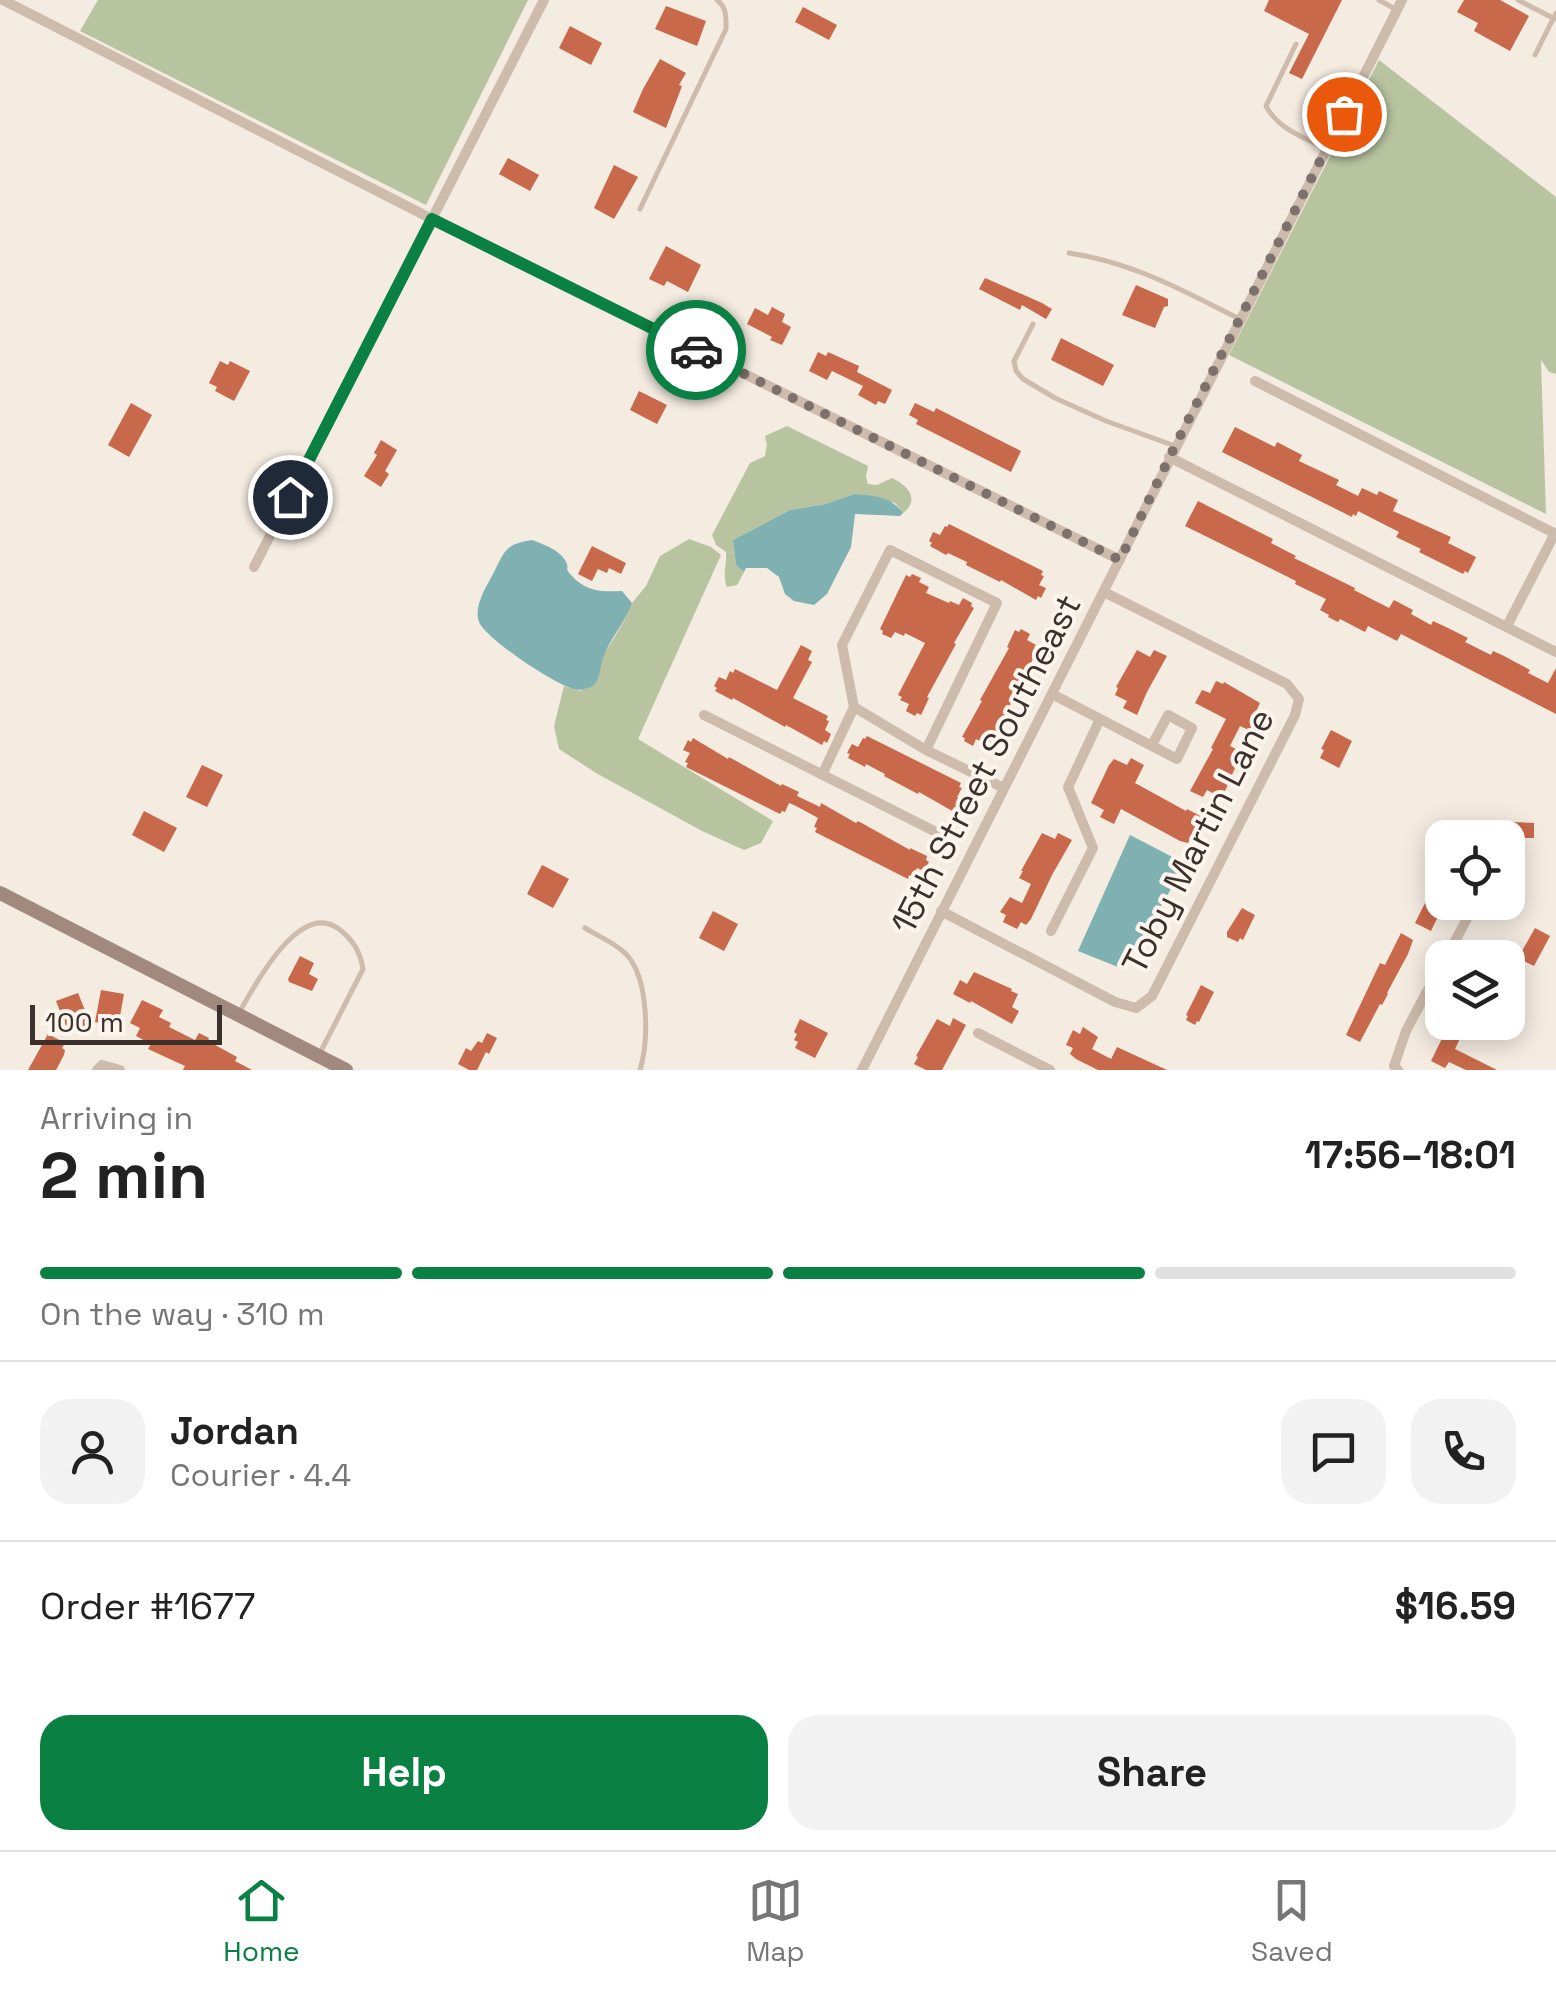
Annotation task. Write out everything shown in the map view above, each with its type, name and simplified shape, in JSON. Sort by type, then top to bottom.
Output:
[{"type":"street","points":[[3,0],[432,219],[1120,560]]},
{"type":"street","points":[[254,566],[544,0]]},
{"type":"street","name":"15th Street Southeast","points":[[862,1070],[1399,5]]},
{"type":"street","points":[[1255,381],[1556,533],[1507,626]]},
{"type":"street","points":[[1172,452],[1556,652]]},
{"type":"street","points":[[822,775],[854,707],[842,646],[890,550],[997,603],[926,750]]},
{"type":"street","name":"Toby Martin Lane","points":[[941,911],[1116,1002],[1136,1008],[1152,996],[1296,716],[1299,700],[1288,684],[1104,592]]},
{"type":"street","points":[[1052,694],[1152,746],[1177,758],[1192,728],[1168,714],[1152,746]]},
{"type":"street","points":[[854,707],[926,750],[1004,788]]},
{"type":"street","points":[[704,715],[938,833]]},
{"type":"street","points":[[1051,931],[1093,848],[1068,787],[1100,719]]},
{"type":"street","points":[[0,893],[339,1068]]},
{"type":"street","points":[[1398,1070],[1394,1066],[1406,1031],[1425,996]]},
{"type":"street","points":[[978,1034],[1050,1070]]},
{"type":"street","points":[[1018,1070],[1024,1057]]},
{"type":"street","points":[[97,1070],[102,1065],[120,1070]]},
{"type":"lane","points":[[640,209],[726,30],[726,12],[717,0]]},
{"type":"lane","points":[[1379,0],[1399,5]]},
{"type":"lane","points":[[1518,0],[1555,17],[1535,55]]},
{"type":"lane","points":[[1296,44],[1266,106],[1286,129],[1326,149]]},
{"type":"lane","points":[[1069,253],[1101,258],[1144,272],[1240,319]]},
{"type":"lane","points":[[1033,324],[1014,361],[1023,379],[1172,452]]},
{"type":"lane","points":[[238,1015],[290,938],[302,928],[330,924],[352,941],[361,954],[363,969],[318,1056]]},
{"type":"lane","points":[[585,928],[625,953],[636,968],[647,1040],[640,1070]]},
{"type":"green space","points":[[98,0],[528,0],[426,205],[80,31]]},
{"type":"green space","points":[[1379,60],[1556,197],[1556,374],[1549,372],[1541,360],[1546,514],[1229,355]]},
{"type":"green space","points":[[787,426],[868,466],[868,484],[877,485],[892,478],[898,481],[910,493],[911,503],[903,513],[895,503],[854,494],[790,510],[733,540],[736,565],[744,572],[737,585],[727,587],[726,552],[716,545],[712,535],[750,463],[765,456],[765,436]]},
{"type":"green space","points":[[689,539],[721,555],[638,739],[773,821],[761,843],[744,850],[702,831],[559,749],[554,726],[564,686],[580,691],[597,675],[603,656],[660,556]]},
{"type":"water","points":[[854,494],[887,500],[903,513],[855,514],[851,547],[827,594],[814,605],[794,601],[785,594],[779,577],[767,568],[746,568],[744,572],[736,565],[733,540],[790,510]]},
{"type":"water","points":[[532,540],[559,553],[582,585],[601,591],[622,591],[632,603],[592,686],[578,690],[540,672],[508,650],[479,622],[482,596],[504,553],[511,546]]},
{"type":"water","points":[[1130,835],[1186,864],[1123,969],[1078,951]]},
{"type":"building","points":[[1269,0],[1342,0],[1302,79],[1289,73],[1309,34],[1264,11]]},
{"type":"building","points":[[1464,0],[1500,0],[1529,16],[1510,51],[1474,31],[1478,23],[1457,12]]},
{"type":"building","points":[[666,6],[706,21],[697,46],[655,29]]},
{"type":"building","points":[[803,7],[837,25],[829,40],[795,22]]},
{"type":"building","points":[[570,26],[602,43],[591,65],[559,48]]},
{"type":"building","points":[[660,59],[686,73],[666,128],[633,112]]},
{"type":"building","points":[[508,158],[539,175],[530,191],[499,174]]},
{"type":"building","points":[[614,165],[638,177],[614,219],[594,208]]},
{"type":"building","points":[[666,246],[701,265],[688,292],[667,281],[664,286],[649,279]]},
{"type":"building","points":[[985,278],[1052,309],[1046,319],[1022,305],[1020,310],[979,289]]},
{"type":"building","points":[[1136,285],[1168,299],[1155,328],[1122,315]]},
{"type":"building","points":[[772,307],[785,314],[782,322],[791,327],[782,345],[747,324],[755,308],[768,315]]},
{"type":"building","points":[[1061,338],[1114,365],[1103,386],[1051,360]]},
{"type":"building","points":[[818,352],[826,356],[828,352],[859,366],[857,372],[892,390],[885,404],[878,401],[876,405],[858,395],[863,386],[832,371],[827,380],[809,371]]},
{"type":"building","points":[[220,361],[228,365],[230,361],[250,371],[234,401],[209,383]]},
{"type":"building","points":[[639,391],[667,405],[657,424],[630,410]]},
{"type":"building","points":[[131,403],[152,415],[129,457],[108,445]]},
{"type":"building","points":[[915,403],[934,412],[936,408],[1021,451],[1011,472],[916,424],[918,420],[909,415]]},
{"type":"building","points":[[1235,427],[1275,447],[1277,442],[1302,455],[1299,461],[1339,480],[1336,485],[1358,496],[1362,488],[1398,500],[1393,511],[1451,537],[1448,543],[1476,557],[1468,573],[1419,552],[1421,549],[1396,537],[1399,532],[1358,511],[1352,517],[1222,452]]},
{"type":"building","points":[[381,440],[397,450],[381,487],[364,476]]},
{"type":"building","points":[[1198,501],[1273,539],[1271,543],[1294,558],[1354,590],[1389,608],[1394,600],[1431,625],[1433,621],[1448,628],[1468,638],[1465,642],[1491,655],[1493,651],[1502,655],[1548,683],[1556,668],[1556,714],[1401,634],[1397,641],[1368,626],[1365,632],[1328,617],[1320,610],[1326,599],[1185,526]]},
{"type":"building","points":[[949,524],[1043,571],[1039,585],[1046,588],[1041,598],[1036,600],[930,546],[933,532],[940,535]]},
{"type":"building","points":[[592,546],[626,563],[621,574],[609,568],[607,573],[598,569],[592,581],[578,574]]},
{"type":"building","points":[[912,574],[929,587],[926,593],[959,605],[963,598],[974,608],[921,715],[915,716],[906,711],[909,704],[898,695],[925,643],[905,633],[904,636],[895,632],[891,638],[880,629],[906,575]]},
{"type":"building","points":[[1015,630],[1030,634],[1027,640],[1038,649],[991,743],[976,739],[973,746],[962,737]]},
{"type":"building","points":[[801,645],[812,651],[808,660],[812,662],[793,698],[828,716],[825,730],[831,734],[822,745],[715,691],[719,677],[726,680],[735,669],[777,690]]},
{"type":"building","points":[[1137,650],[1150,657],[1154,650],[1167,656],[1137,715],[1123,708],[1127,701],[1115,695]]},
{"type":"building","points":[[1216,681],[1260,703],[1254,716],[1261,720],[1255,733],[1240,726],[1230,746],[1242,752],[1225,791],[1220,797],[1207,790],[1203,797],[1190,791],[1226,719],[1195,703],[1202,690],[1210,693]]},
{"type":"building","points":[[1331,730],[1352,741],[1339,768],[1320,758]]},
{"type":"building","points":[[867,736],[961,783],[957,797],[964,800],[959,810],[954,812],[848,758],[852,744],[858,747]]},
{"type":"building","points":[[693,738],[799,792],[797,796],[820,807],[821,803],[927,856],[929,862],[924,871],[917,868],[908,879],[815,832],[818,818],[796,806],[789,803],[780,814],[686,767],[690,753],[683,750]]},
{"type":"building","points":[[1131,758],[1144,765],[1135,783],[1208,820],[1201,834],[1194,830],[1188,843],[1180,841],[1121,809],[1114,824],[1100,817],[1104,810],[1091,803],[1109,765],[1114,759],[1127,765]]},
{"type":"building","points":[[202,765],[223,775],[207,807],[186,797]]},
{"type":"building","points":[[144,811],[177,828],[164,852],[132,835]]},
{"type":"building","points":[[1525,823],[1534,823],[1534,838],[1525,838]]},
{"type":"building","points":[[1042,833],[1055,839],[1058,833],[1072,840],[1031,919],[1026,925],[1021,922],[1017,929],[1003,922],[1006,915],[1000,912],[1010,897],[1022,903],[1031,884],[1019,878],[1021,871]]},
{"type":"building","points":[[542,865],[569,879],[553,908],[527,894]]},
{"type":"building","points":[[1425,903],[1425,920],[1436,920],[1431,931],[1415,923]]},
{"type":"building","points":[[1242,908],[1255,915],[1243,940],[1238,942],[1227,937],[1227,932]]},
{"type":"building","points":[[713,911],[738,924],[724,951],[699,938]]},
{"type":"building","points":[[1535,928],[1550,936],[1534,966],[1525,962],[1525,946]]},
{"type":"building","points":[[1401,933],[1413,940],[1408,954],[1360,1042],[1346,1035],[1380,963],[1385,965]]},
{"type":"building","points":[[300,956],[314,963],[309,974],[318,979],[312,991],[289,982]]},
{"type":"building","points":[[974,972],[1018,994],[1012,1007],[1019,1011],[1012,1024],[953,994],[960,980],[967,984]]},
{"type":"building","points":[[1201,985],[1214,992],[1195,1025],[1186,1020],[1186,1015]]},
{"type":"building","points":[[101,990],[124,994],[118,1027],[95,1022]]},
{"type":"building","points":[[78,993],[91,1025],[80,1029],[76,1021],[66,1026],[56,1001]]},
{"type":"building","points":[[142,1000],[163,1010],[159,1017],[171,1023],[169,1027],[195,1040],[199,1033],[209,1038],[208,1041],[252,1070],[183,1070],[185,1066],[148,1049],[151,1044],[136,1036],[140,1028],[130,1023]]},
{"type":"building","points":[[953,1018],[966,1025],[942,1070],[926,1070],[914,1064],[937,1019],[950,1026]]},
{"type":"building","points":[[800,1019],[828,1033],[815,1058],[795,1048],[798,1042],[794,1032]]},
{"type":"building","points":[[1083,1027],[1098,1037],[1092,1049],[1111,1059],[1117,1047],[1167,1070],[1098,1070],[1076,1059],[1070,1054],[1073,1048],[1066,1045],[1073,1030],[1080,1034]]},
{"type":"building","points":[[487,1033],[497,1038],[477,1070],[458,1064],[466,1048],[471,1051]]},
{"type":"building","points":[[48,1034],[65,1043],[56,1070],[28,1070]]},
{"type":"building","points":[[1441,1040],[1459,1040],[1455,1049],[1497,1070],[1466,1070],[1449,1062],[1445,1068],[1431,1061]]},
{"type":"way so far","points":[[696,350],[1120,560],[1344,114]]},
{"type":"route","points":[[290,497],[432,219],[696,350]]}]
